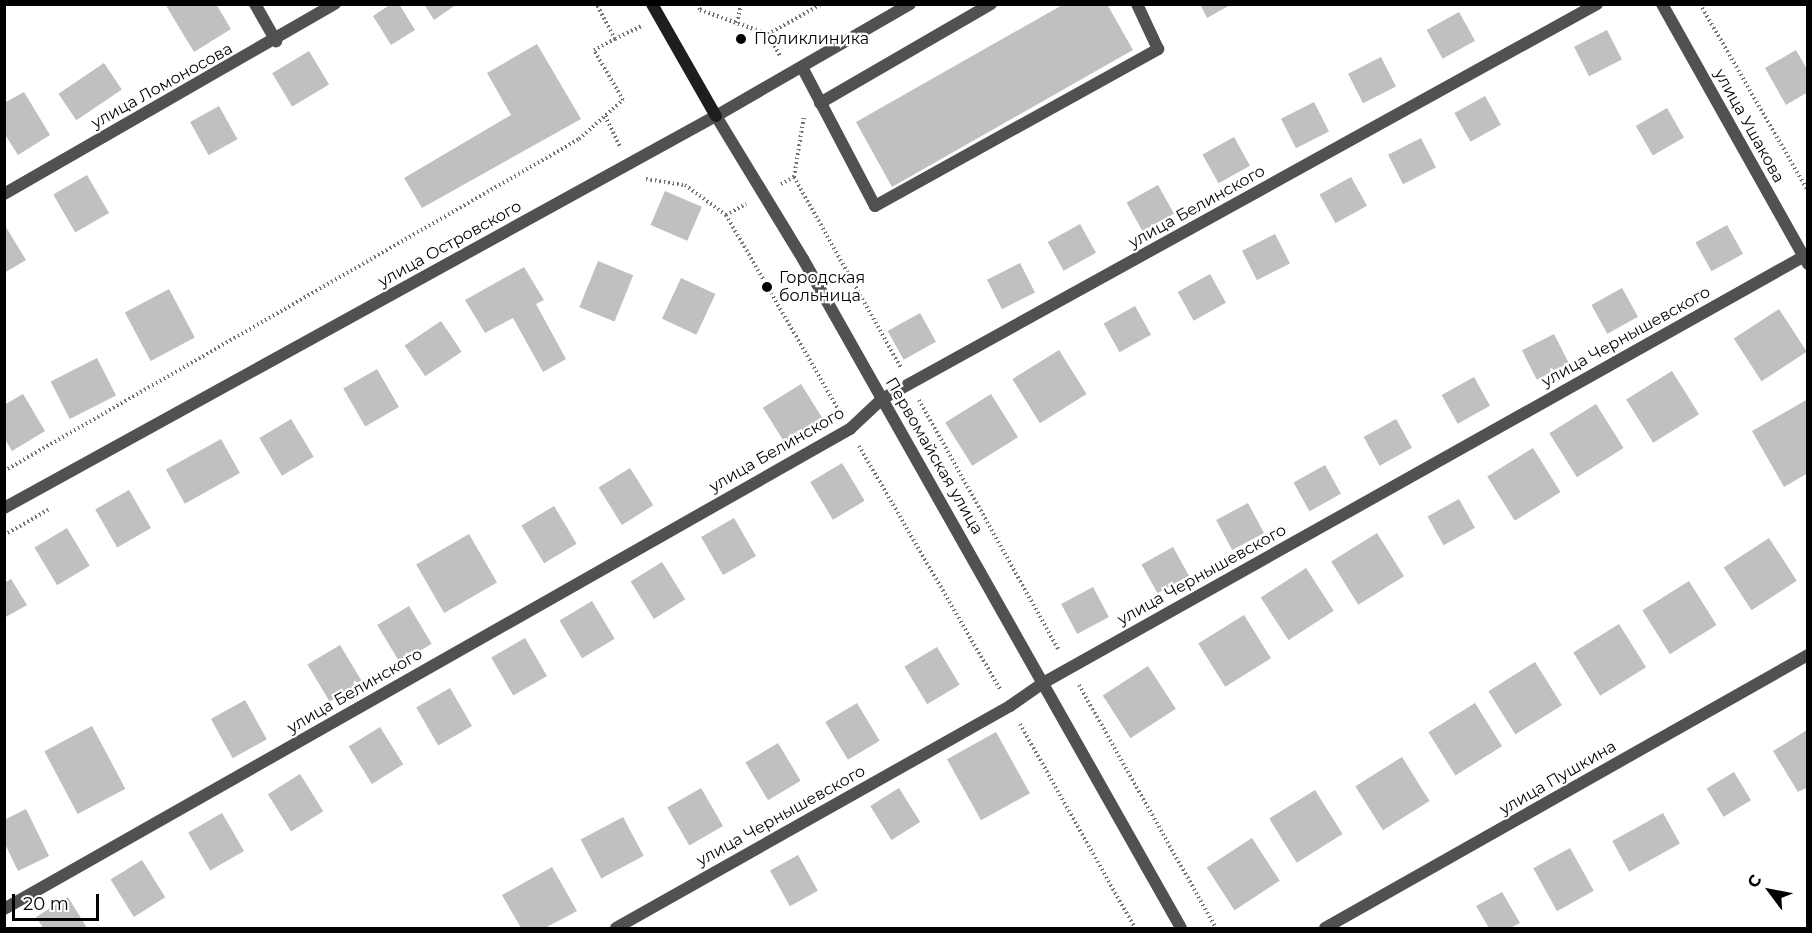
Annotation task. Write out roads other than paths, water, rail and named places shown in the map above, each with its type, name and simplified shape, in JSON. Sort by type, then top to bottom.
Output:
[{"type":"main road","name":"Первомайская улица","points":[[652,4],[716,116]]},
{"type":"street","points":[[255,4],[276,41]]},
{"type":"street","name":"улица Ломоносова","points":[[4,194],[276,41],[335,4]]},
{"type":"street","name":"улица Островского","points":[[4,508],[716,116],[910,4]]},
{"type":"street","points":[[820,103],[991,4]]},
{"type":"street","points":[[802,67],[875,206],[1158,49],[1137,4]]},
{"type":"street","name":"улица Белинского","points":[[4,909],[850,429],[882,399],[1597,4]]},
{"type":"street","name":"улица Ушакова","points":[[1662,4],[1806,258]]},
{"type":"street","name":"Первомайская улица","points":[[716,116],[803,260],[1180,928]]},
{"type":"street","name":"улица Чернышевского","points":[[616,928],[1010,706],[1043,682],[1806,258]]},
{"type":"street","name":"улица Пушкина","points":[[1325,928],[1808,655]]},
{"type":"place","name":"Поликлиника","points":[[741,39]]},
{"type":"place","name":"Городская больница","points":[[767,287]]}]
